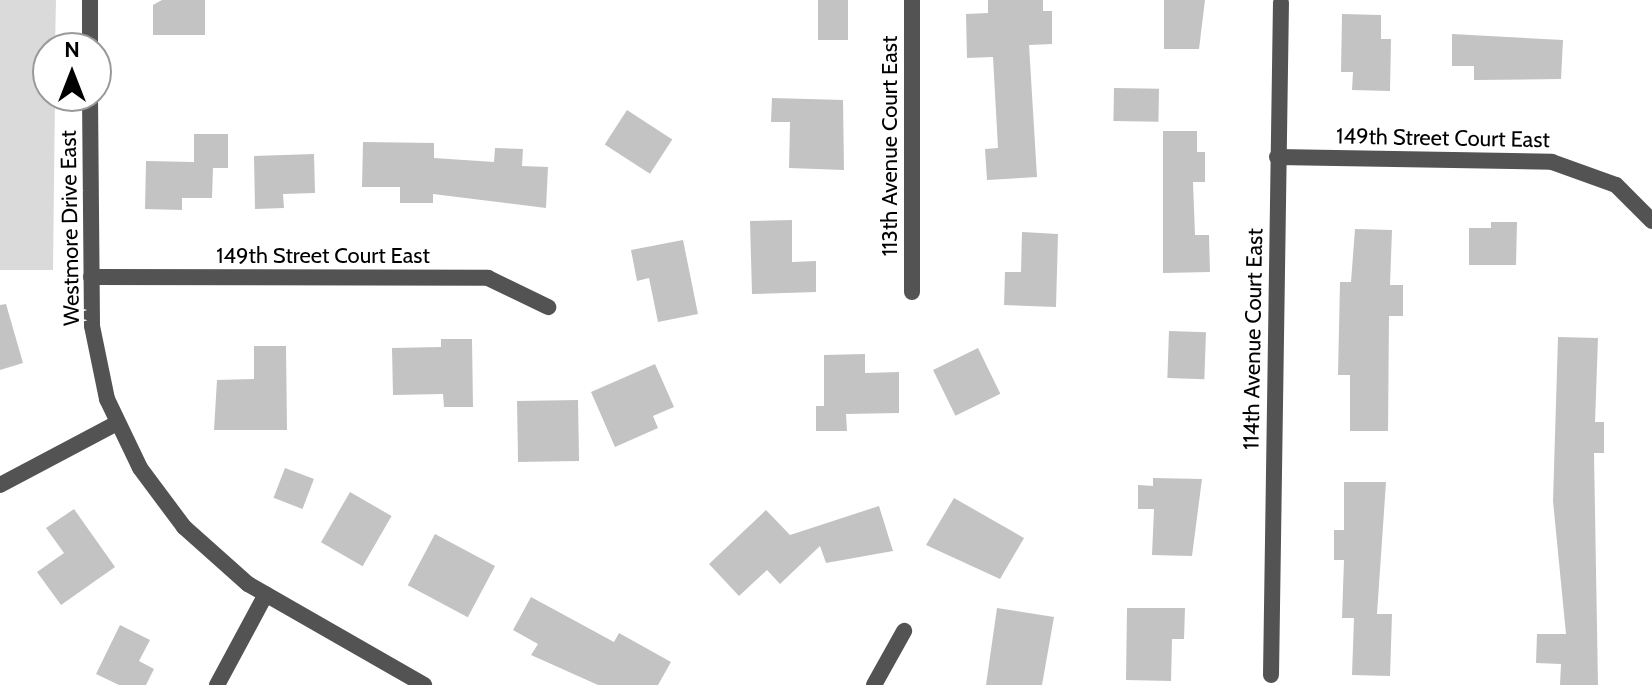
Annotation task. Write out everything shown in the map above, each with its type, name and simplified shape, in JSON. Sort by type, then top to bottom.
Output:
[{"type":"street","points":[[90,0],[90,32]]},
{"type":"street","name":"113th Avenue Court East","points":[[912,0],[912,292]]},
{"type":"street","name":"114th Avenue Court East","points":[[1271,675],[1281,3]]},
{"type":"street","name":"Westmore Drive East","points":[[90,112],[92,326],[117,423],[184,527],[266,594],[424,685]]},
{"type":"street","name":"149th Street Court East","points":[[1277,157],[1552,162],[1596,174],[1647,215]]},
{"type":"street","name":"149th Street Court East","points":[[91,277],[488,278],[548,307]]},
{"type":"street","points":[[0,485],[117,423]]},
{"type":"street","points":[[217,685],[266,594]]},
{"type":"street","points":[[874,685],[904,631]]},
{"type":"shaded area","points":[[0,0],[56,0],[55,32],[32,32],[32,112],[55,112],[53,270],[0,270]]},
{"type":"building","points":[[162,0],[205,0],[205,35],[153,35],[153,5]]},
{"type":"building","points":[[818,0],[848,0],[848,40],[818,40]]},
{"type":"building","points":[[988,0],[1043,0],[1043,11],[1052,11],[1052,44],[1029,45],[1037,177],[987,180],[985,149],[998,148],[993,57],[967,58],[966,14],[988,13]]},
{"type":"building","points":[[1164,0],[1205,0],[1199,49],[1164,49]]},
{"type":"building","points":[[1342,14],[1381,15],[1381,39],[1391,39],[1390,91],[1352,90],[1353,72],[1341,72]]},
{"type":"building","points":[[1452,34],[1563,40],[1561,79],[1474,80],[1474,66],[1452,66]]},
{"type":"building","points":[[1114,88],[1159,89],[1158,122],[1113,121]]},
{"type":"building","points":[[772,98],[843,100],[844,170],[789,168],[790,122],[771,122]]},
{"type":"building","points":[[627,110],[672,139],[650,174],[605,144]]},
{"type":"building","points":[[1163,131],[1197,131],[1197,152],[1205,152],[1205,182],[1193,182],[1195,235],[1209,235],[1210,272],[1163,273]]},
{"type":"building","points":[[194,134],[228,134],[228,168],[213,168],[212,198],[182,198],[182,210],[145,209],[146,161],[194,162]]},
{"type":"building","points":[[363,142],[434,143],[434,158],[494,162],[495,148],[523,149],[522,166],[548,167],[546,208],[433,194],[433,203],[400,203],[400,187],[362,187]]},
{"type":"building","points":[[314,154],[315,193],[283,194],[284,208],[255,209],[254,156]]},
{"type":"building","points":[[792,220],[792,262],[816,261],[816,292],[752,294],[750,221]]},
{"type":"building","points":[[1491,222],[1517,222],[1516,265],[1469,265],[1469,228],[1491,228]]},
{"type":"building","points":[[1355,229],[1392,230],[1390,285],[1403,285],[1403,316],[1389,316],[1388,431],[1350,431],[1350,375],[1338,375],[1340,282],[1351,282]]},
{"type":"building","points":[[1022,232],[1058,234],[1056,307],[1004,305],[1005,272],[1021,272]]},
{"type":"building","points":[[683,240],[698,314],[658,322],[649,278],[637,281],[631,250]]},
{"type":"building","points":[[6,304],[23,363],[0,370],[0,305]]},
{"type":"building","points":[[1169,331],[1206,332],[1204,379],[1167,378]]},
{"type":"building","points":[[1558,337],[1598,338],[1595,422],[1604,422],[1604,453],[1594,453],[1598,685],[1560,685],[1561,664],[1536,663],[1537,634],[1566,634],[1553,501]]},
{"type":"building","points":[[441,339],[472,339],[473,407],[444,407],[443,394],[393,395],[392,348],[441,347]]},
{"type":"building","points":[[254,346],[286,346],[287,430],[214,430],[217,380],[254,379]]},
{"type":"building","points":[[978,348],[1000,394],[955,416],[933,370]]},
{"type":"building","points":[[865,354],[865,373],[899,372],[899,413],[846,414],[847,431],[816,431],[816,406],[824,406],[824,355]]},
{"type":"building","points":[[655,364],[674,407],[653,416],[658,428],[615,447],[591,392]]},
{"type":"building","points":[[578,400],[579,461],[518,462],[517,401]]},
{"type":"building","points":[[285,468],[314,479],[302,509],[274,498]]},
{"type":"building","points":[[1153,478],[1202,479],[1192,556],[1152,555],[1154,509],[1138,509],[1138,485],[1153,486]]},
{"type":"building","points":[[1344,482],[1386,482],[1377,614],[1392,614],[1390,676],[1352,675],[1354,618],[1342,618],[1344,560],[1334,560],[1334,530],[1344,530]]},
{"type":"building","points":[[350,492],[392,516],[363,566],[321,542]]},
{"type":"building","points":[[954,498],[1024,538],[1000,579],[926,545]]},
{"type":"building","points":[[879,506],[893,551],[826,563],[820,546],[780,584],[767,570],[739,596],[709,564],[766,510],[790,535]]},
{"type":"building","points":[[74,509],[115,567],[61,605],[37,572],[64,553],[46,528]]},
{"type":"building","points":[[435,534],[495,566],[468,617],[408,585]]},
{"type":"building","points":[[531,597],[614,642],[619,633],[671,662],[658,685],[598,685],[531,655],[538,644],[513,630]]},
{"type":"building","points":[[997,608],[1054,617],[1042,685],[986,685]]},
{"type":"building","points":[[1127,608],[1185,608],[1184,639],[1172,639],[1171,681],[1126,680]]},
{"type":"building","points":[[120,625],[150,640],[139,661],[154,669],[146,685],[119,685],[96,674]]}]
